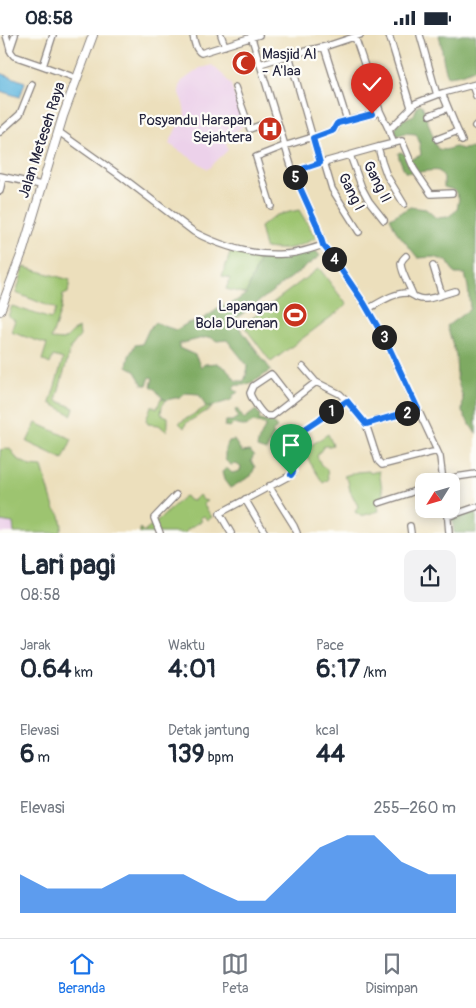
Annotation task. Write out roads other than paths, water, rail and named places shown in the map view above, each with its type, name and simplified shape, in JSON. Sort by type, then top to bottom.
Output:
[{"type":"main road","name":"Jalan Meteseh Raya","points":[[0,311],[23,250],[63,116],[92,35]]},
{"type":"street","points":[[6,35],[12,55],[76,78]]},
{"type":"street","points":[[10,50],[15,35]]},
{"type":"street","points":[[43,66],[53,35]]},
{"type":"street","points":[[193,35],[198,52],[201,53],[259,35]]},
{"type":"street","points":[[221,35],[225,46]]},
{"type":"street","points":[[260,64],[288,55],[324,47],[358,35],[380,111],[390,130],[394,143]]},
{"type":"street","points":[[389,35],[411,107]]},
{"type":"street","points":[[420,35],[439,94],[448,108],[462,141]]},
{"type":"street","points":[[251,36],[284,146],[293,172],[316,223],[323,245],[368,309],[387,343],[437,451],[442,464],[442,473]]},
{"type":"street","points":[[324,47],[347,120]]},
{"type":"street","name":"Gang I","points":[[288,55],[313,138],[332,189],[359,232]]},
{"type":"street","points":[[0,132],[20,114],[32,84]]},
{"type":"street","points":[[390,130],[411,107],[423,99],[474,85],[476,96]]},
{"type":"street","points":[[235,87],[250,129],[276,119]]},
{"type":"street","points":[[430,115],[448,108]]},
{"type":"street","points":[[271,206],[256,157],[332,131],[337,123],[380,111]]},
{"type":"street","points":[[437,139],[458,131]]},
{"type":"street","points":[[59,132],[206,239],[251,252],[285,254],[310,250],[323,245]]},
{"type":"street","points":[[293,172],[378,147],[403,142],[414,169],[431,194],[452,193]]},
{"type":"street","points":[[378,147],[387,177],[404,204]]},
{"type":"street","name":"Gang II","points":[[350,155],[362,188],[369,201],[384,220]]},
{"type":"street","points":[[0,191],[2,177],[41,185]]},
{"type":"street","points":[[406,256],[401,264],[413,295]]},
{"type":"street","points":[[434,266],[442,295]]},
{"type":"street","points":[[368,309],[404,293],[410,293],[420,299],[455,291]]},
{"type":"street","points":[[303,367],[316,382],[340,394],[366,424],[378,461],[382,465],[437,451]]},
{"type":"street","points":[[292,401],[271,374],[253,386],[250,393],[252,399],[264,414],[268,416],[274,414],[292,401],[316,382]]},
{"type":"street","points":[[231,533],[220,514],[224,510],[291,475],[293,469],[282,451],[283,445],[347,401]]},
{"type":"street","points":[[366,424],[418,409]]},
{"type":"street","points":[[460,477],[476,474]]},
{"type":"street","points":[[269,487],[297,533]]},
{"type":"street","points":[[379,503],[415,491]]},
{"type":"street","points":[[160,533],[154,518],[176,495]]},
{"type":"street","points":[[245,499],[265,533]]},
{"type":"street","points":[[460,513],[476,507]]},
{"type":"street","points":[[447,518],[449,533]]},
{"type":"water","points":[[0,73],[25,82],[20,97],[0,91]]},
{"type":"place","name":"Masjid Al - A'laa","points":[[244,63]]},
{"type":"place","name":"Posyandu Harapan Sejahtera","points":[[270,129]]},
{"type":"place","name":"Lapangan Bola Durenan","points":[[295,315]]}]
